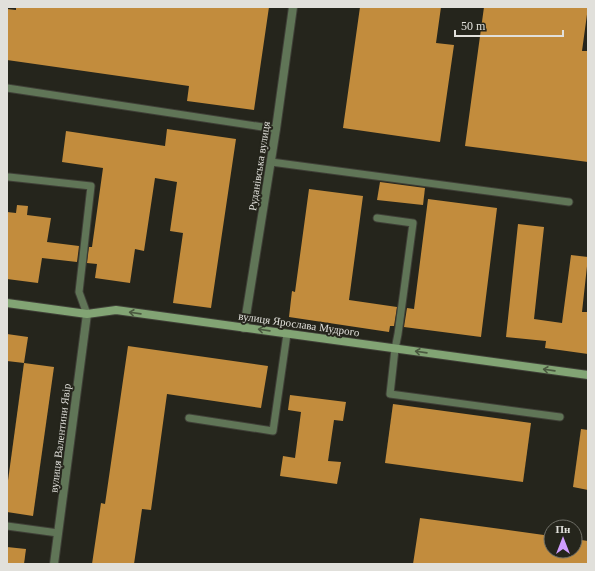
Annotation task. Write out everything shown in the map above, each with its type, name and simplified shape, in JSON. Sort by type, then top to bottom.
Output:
[{"type":"street","name":"Руданівська вулиця","points":[[244,328],[271,162],[293,7]]},
{"type":"street","name":"вулиця Ярослава Мудрого","points":[[7,303],[87,314],[116,310],[588,375]]},
{"type":"street","name":"вулиця Валентини Явір","points":[[54,564],[87,314]]},
{"type":"lane","points":[[7,88],[276,129]]},
{"type":"lane","points":[[271,162],[569,202]]},
{"type":"lane","points":[[9,176],[91,186],[79,292],[87,314]]},
{"type":"lane","points":[[377,218],[413,223],[390,394],[560,417]]},
{"type":"lane","points":[[189,418],[273,431],[287,334]]},
{"type":"lane","points":[[7,526],[58,533]]},
{"type":"building","points":[[16,7],[269,7],[254,110],[187,101],[189,86],[7,60],[7,9],[16,10]]},
{"type":"building","points":[[360,7],[441,7],[436,43],[454,45],[440,142],[343,128]]},
{"type":"building","points":[[484,7],[588,7],[582,51],[588,51],[588,162],[465,146]]},
{"type":"building","points":[[167,129],[236,139],[211,308],[173,303],[183,233],[170,231],[177,182],[155,178],[144,251],[135,249],[130,283],[95,278],[97,264],[87,263],[89,247],[92,247],[103,168],[62,162],[66,131],[165,146]]},
{"type":"building","points":[[380,182],[425,188],[423,205],[377,200]]},
{"type":"building","points":[[309,189],[363,196],[349,300],[397,307],[394,326],[390,326],[389,332],[289,317],[292,291],[295,292]]},
{"type":"building","points":[[428,199],[497,208],[481,337],[404,327],[407,308],[414,309]]},
{"type":"building","points":[[17,205],[28,206],[27,215],[51,218],[47,242],[79,246],[77,262],[42,258],[38,283],[7,279],[7,212],[16,213]]},
{"type":"building","points":[[518,224],[544,227],[534,319],[562,323],[571,255],[588,257],[582,312],[588,312],[588,354],[545,348],[546,341],[506,337]]},
{"type":"building","points":[[7,334],[28,337],[24,363],[7,361]]},
{"type":"building","points":[[128,346],[268,366],[261,408],[167,394],[151,510],[142,509],[134,564],[92,564],[101,503],[105,504]]},
{"type":"building","points":[[24,363],[54,367],[33,516],[7,512],[7,488]]},
{"type":"building","points":[[290,395],[346,402],[343,421],[334,420],[328,461],[341,462],[337,484],[280,476],[283,456],[295,458],[301,412],[288,410]]},
{"type":"building","points":[[393,404],[531,423],[523,482],[385,463]]},
{"type":"building","points":[[581,429],[588,430],[588,490],[573,487]]},
{"type":"building","points":[[420,518],[543,535],[543,559],[583,559],[583,540],[588,541],[588,564],[413,564]]},
{"type":"building","points":[[7,547],[26,549],[24,564],[7,564]]}]
